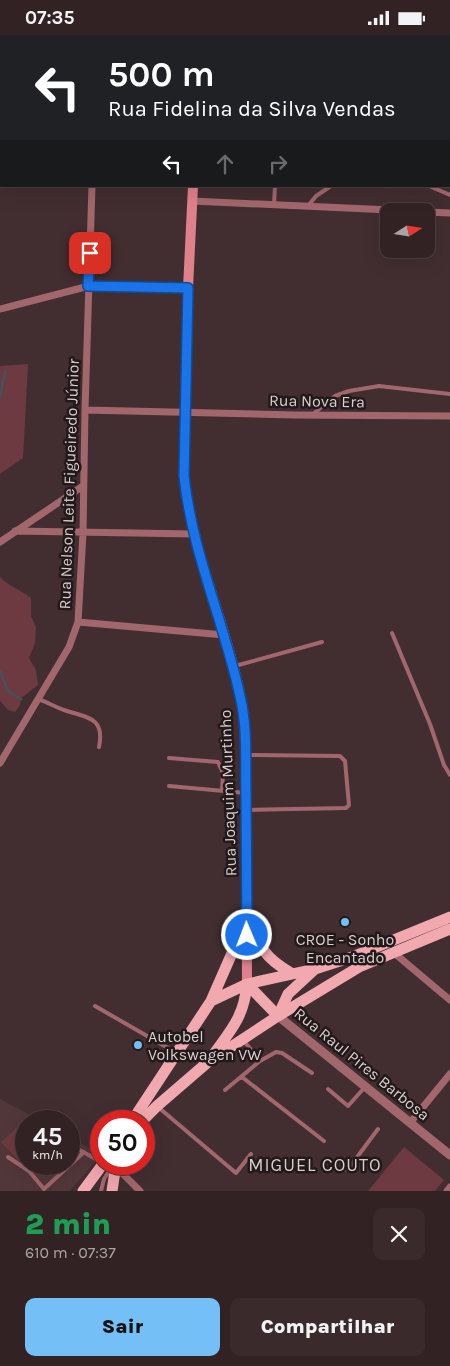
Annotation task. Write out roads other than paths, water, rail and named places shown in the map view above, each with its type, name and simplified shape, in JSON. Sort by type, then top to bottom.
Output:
[{"type":"main road","name":"Rua Joaquim Murtinho","points":[[193,187],[188,288],[184,476],[186,501],[194,534],[224,635],[245,722],[247,984]]},
{"type":"main road","points":[[247,916],[263,951],[272,961],[291,973]]},
{"type":"main road","points":[[139,1110],[211,1001],[247,916]]},
{"type":"main road","points":[[211,1001],[247,984],[315,969],[352,957],[450,917]]},
{"type":"main road","points":[[152,1110],[208,1062],[278,1016],[359,967],[450,929]]},
{"type":"main road","points":[[278,1016],[288,994],[315,969]]},
{"type":"main road","points":[[247,984],[278,1016]]},
{"type":"main road","points":[[208,1062],[236,1023],[242,1011],[247,984]]},
{"type":"main road","points":[[84,1190],[94,1175]]},
{"type":"main road","points":[[112,1191],[114,1175]]},
{"type":"street","name":"Rua Nelson Leite Figueiredo Júnior","points":[[0,763],[69,647],[78,622],[92,187]]},
{"type":"street","points":[[192,201],[380,209]]},
{"type":"street","points":[[435,212],[450,213]]},
{"type":"street","points":[[0,309],[88,286],[188,288]]},
{"type":"street","name":"Rua Nova Era","points":[[85,410],[312,415],[450,415]]},
{"type":"street","points":[[0,542],[83,486]]},
{"type":"street","points":[[15,531],[194,534]]},
{"type":"street","points":[[78,622],[224,635]]},
{"type":"street","points":[[393,952],[450,999]]},
{"type":"street","name":"Rua Raul Pires Barbosa","points":[[278,1016],[450,1155]]},
{"type":"street","points":[[410,1123],[450,1074]]},
{"type":"street","points":[[124,1175],[140,1191]]},
{"type":"street","points":[[447,1191],[450,1187]]},
{"type":"lane","points":[[274,205],[275,187]]},
{"type":"lane","points":[[308,206],[316,196],[330,187]]},
{"type":"lane","points":[[431,187],[450,195]]},
{"type":"lane","points":[[312,415],[335,396],[349,391],[379,386],[450,394]]},
{"type":"lane","points":[[392,633],[430,724],[444,765],[450,775]]},
{"type":"lane","points":[[232,666],[322,642]]},
{"type":"lane","points":[[38,699],[94,721],[100,729],[99,747]]},
{"type":"lane","points":[[246,755],[340,756],[345,761],[349,805],[346,808],[246,809]]},
{"type":"lane","points":[[168,758],[218,762],[223,773],[222,790]]},
{"type":"lane","points":[[169,786],[246,793]]},
{"type":"lane","points":[[95,1006],[177,1053]]},
{"type":"lane","points":[[243,1039],[260,1061]]},
{"type":"lane","points":[[225,1090],[260,1061],[276,1052],[282,1053],[312,1073]]},
{"type":"lane","points":[[242,1077],[324,1141]]},
{"type":"lane","points":[[328,1089],[348,1106],[365,1087]]},
{"type":"lane","points":[[156,1106],[236,1173],[251,1154]]},
{"type":"lane","points":[[333,1168],[339,1171],[349,1168],[378,1129]]},
{"type":"lane","points":[[80,1150],[90,1156]]},
{"type":"lane","points":[[80,1156],[84,1152]]},
{"type":"lane","points":[[8,1157],[15,1162]]},
{"type":"lane","points":[[32,1175],[44,1189],[59,1175]]},
{"type":"lane","points":[[100,1191],[107,1175]]},
{"type":"waterway","points":[[0,397],[5,371]]},
{"type":"waterway","points":[[0,671],[8,691],[21,699]]},
{"type":"place","name":"CROE - Sonho Encantado","points":[[345,922]]},
{"type":"place","name":"Autobel Volkswagen VW","points":[[138,1045]]},
{"type":"district","name":"MIGUEL COUTO","points":[[315,1165]]}]
